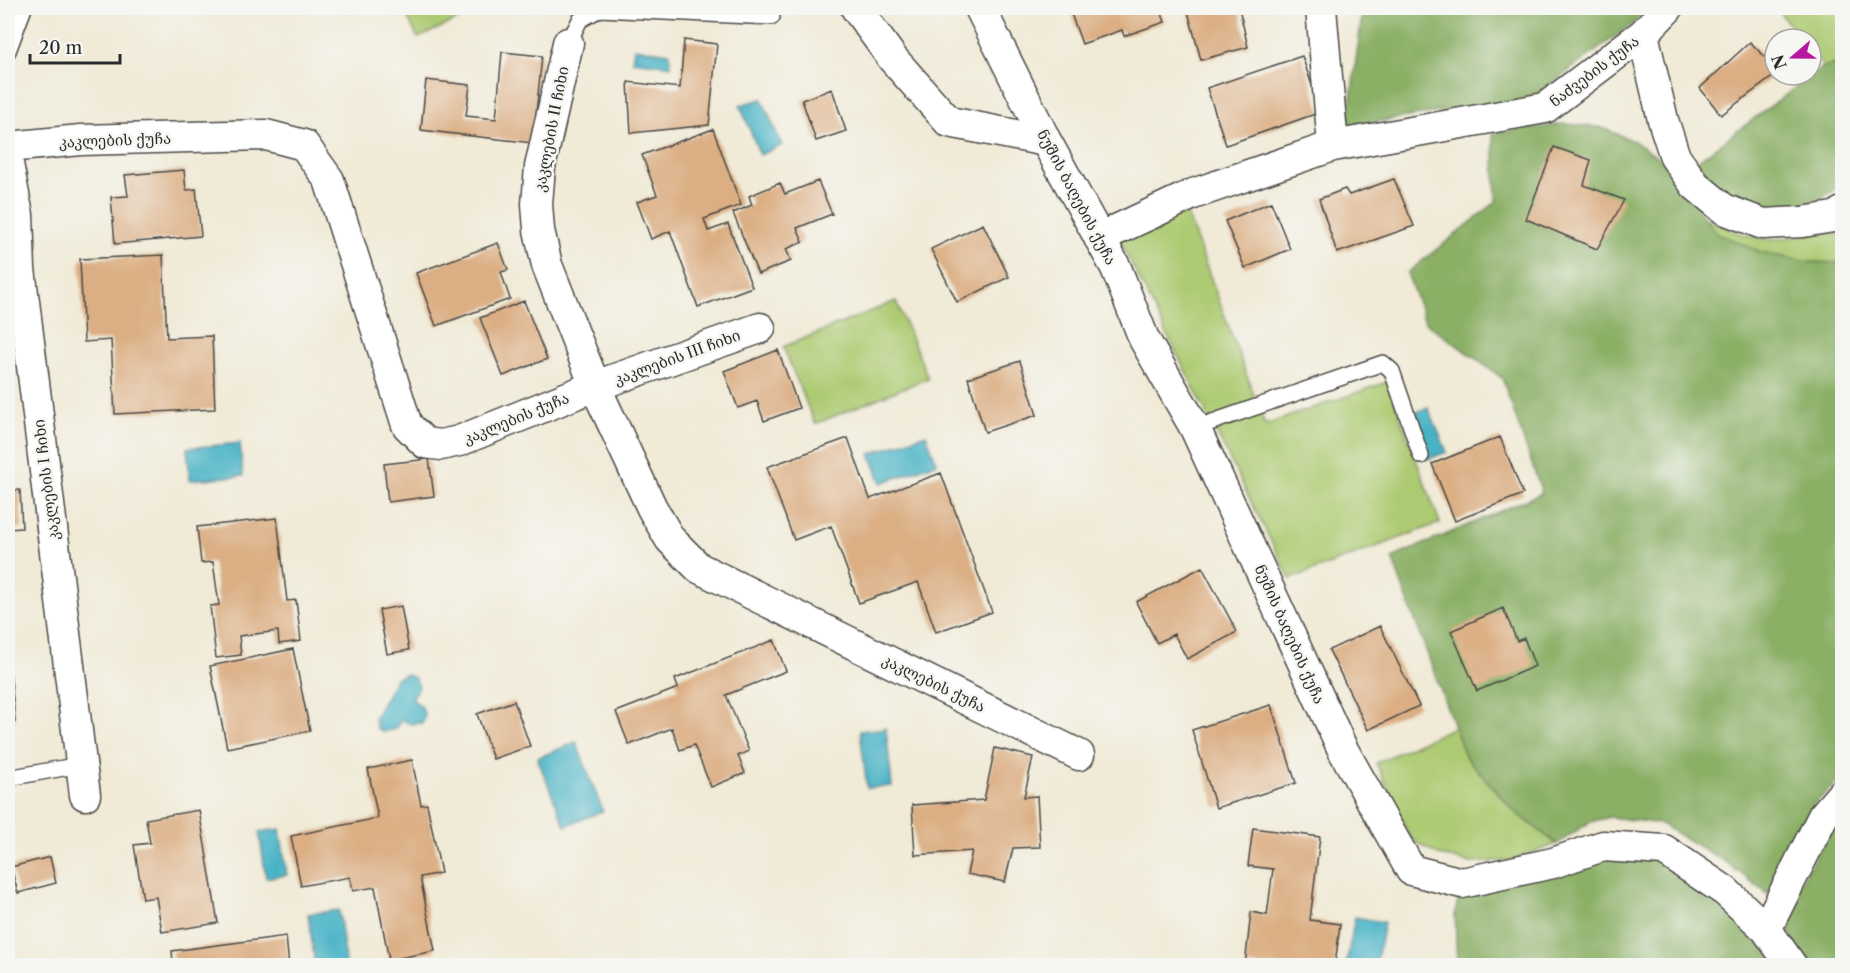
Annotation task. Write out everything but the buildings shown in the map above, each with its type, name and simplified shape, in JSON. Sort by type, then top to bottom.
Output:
[{"type":"street","points":[[856,8],[892,59],[949,122],[1046,141]]},
{"type":"street","name":"ნუშის ბაღების ქუჩა","points":[[980,8],[1046,141],[1116,268],[1144,339],[1195,428],[1343,750],[1411,870],[1462,883],[1553,863],[1603,846],[1664,850],[1725,891],[1766,929],[1792,966]]},
{"type":"street","points":[[1321,8],[1333,146]]},
{"type":"street","points":[[1643,34],[1668,8]]},
{"type":"street","name":"ნაძვების ქუჩა","points":[[1099,238],[1193,194],[1333,146],[1545,108],[1643,34],[1663,120],[1675,157],[1695,185],[1724,209],[1763,224],[1803,222],[1839,216],[1842,212]]},
{"type":"street","name":"კაკლების II ჩიხი","points":[[568,43],[540,167],[538,222],[547,265],[595,386]]},
{"type":"street","name":"კაკლების ქუჩა","points":[[8,147],[81,140],[266,135],[304,145],[329,180],[407,426],[425,442],[441,446],[477,435],[595,386],[652,508],[670,539],[699,568],[1078,755]]},
{"type":"street","name":"კაკლების I ჩიხი","points":[[8,164],[18,215],[20,269],[85,795]]},
{"type":"street","name":"კაკლების III ჩიხი","points":[[595,386],[760,328]]},
{"type":"street","points":[[1766,929],[1823,816],[1842,794]]},
{"type":"lane","points":[[8,51],[24,8]]},
{"type":"lane","points":[[568,43],[580,20],[600,9],[772,17]]},
{"type":"lane","points":[[1195,428],[1383,363],[1392,371],[1421,456]]},
{"type":"lane","points":[[8,778],[80,765]]},
{"type":"green space","points":[[403,8],[483,8],[418,38]]},
{"type":"green space","points":[[1363,8],[1650,8],[1635,22],[1532,98],[1347,126]]},
{"type":"green space","points":[[1776,8],[1842,8],[1842,63],[1823,67],[1823,27],[1791,27]]},
{"type":"green space","points":[[1842,63],[1842,184],[1812,201],[1796,206],[1778,207],[1761,206],[1744,201],[1714,184],[1696,162],[1796,87],[1823,87],[1823,67]]},
{"type":"green space","points":[[1564,124],[1600,127],[1634,141],[1664,162],[1716,233],[1761,252],[1807,262],[1842,263],[1842,778],[1815,803],[1768,894],[1724,861],[1661,824],[1610,817],[1590,822],[1557,844],[1513,810],[1465,756],[1392,558],[1542,493],[1502,378],[1425,322],[1407,273],[1496,202],[1493,133]]},
{"type":"green space","points":[[1186,211],[1265,425],[1387,382],[1440,523],[1290,579],[1119,239]]},
{"type":"green space","points":[[1705,218],[1742,234],[1771,240],[1824,232],[1842,235],[1842,263],[1807,262],[1761,252],[1716,233]]},
{"type":"green space","points":[[896,301],[928,378],[815,424],[783,347]]},
{"type":"green space","points":[[1454,727],[1466,756],[1513,810],[1557,844],[1512,860],[1471,863],[1438,855],[1411,839],[1376,763]]},
{"type":"green space","points":[[1842,807],[1842,965],[1807,965],[1782,918]]},
{"type":"green space","points":[[1664,850],[1792,966],[1457,966],[1455,913],[1462,883]]},
{"type":"water","points":[[634,48],[670,53],[671,66],[632,61]]},
{"type":"water","points":[[762,99],[782,145],[760,155],[740,105]]},
{"type":"water","points":[[1428,407],[1447,452],[1428,459],[1410,415]]},
{"type":"water","points":[[926,434],[937,463],[881,483],[870,454]]},
{"type":"water","points":[[240,443],[243,476],[190,480],[187,448]]},
{"type":"water","points":[[406,674],[415,678],[419,686],[412,700],[421,705],[425,716],[422,723],[411,724],[401,720],[395,729],[384,732],[377,729],[374,718],[396,678]]},
{"type":"water","points":[[886,728],[892,786],[867,788],[860,731]]},
{"type":"water","points":[[576,742],[603,811],[565,826],[537,758]]},
{"type":"water","points":[[280,829],[287,875],[266,878],[259,832]]},
{"type":"water","points":[[339,910],[346,965],[315,965],[308,914]]},
{"type":"water","points":[[1355,917],[1384,922],[1376,965],[1346,965]]}]
